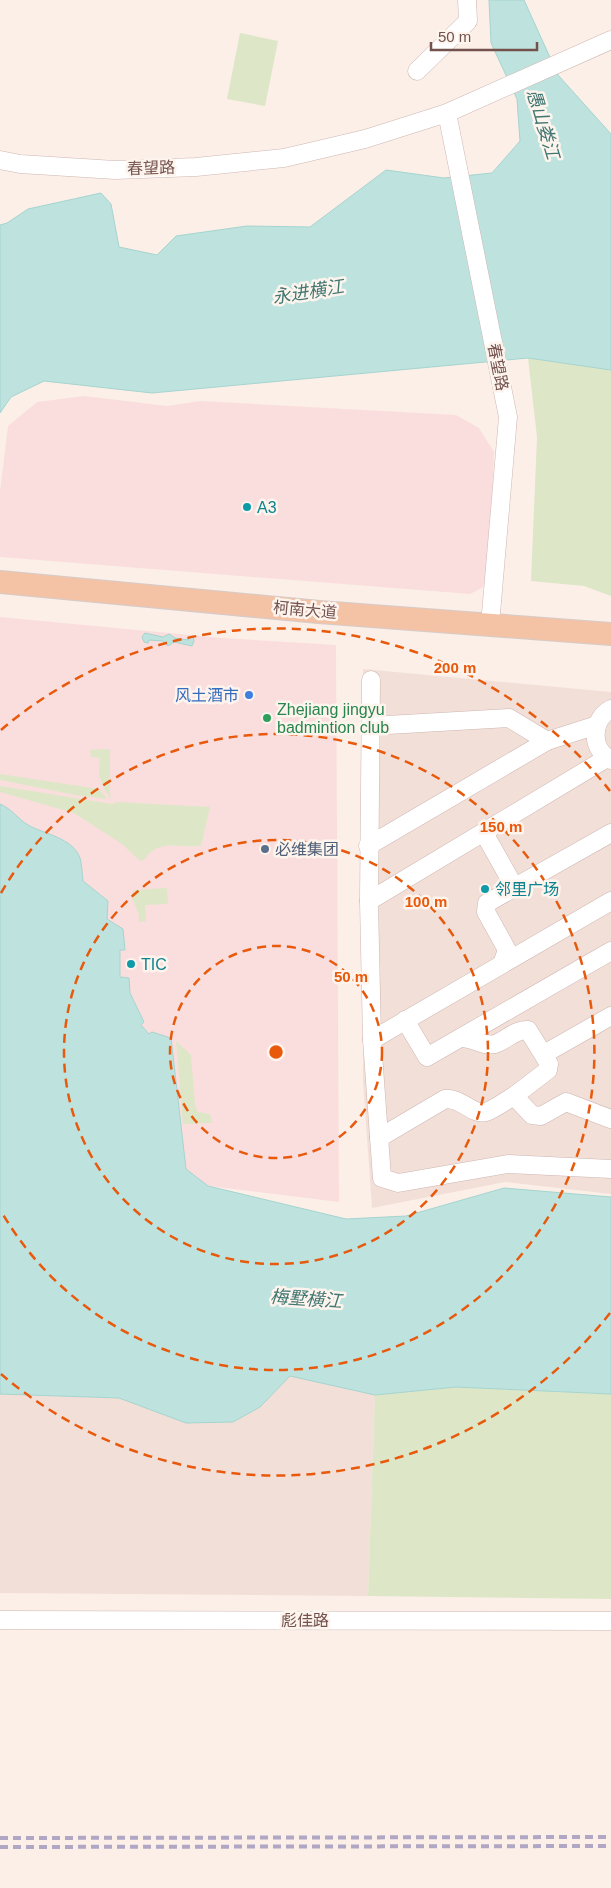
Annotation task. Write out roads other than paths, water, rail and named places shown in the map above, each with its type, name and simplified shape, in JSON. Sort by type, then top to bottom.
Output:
[{"type":"main road","name":"柯南大道","points":[[0,582],[611,634]]},
{"type":"street","points":[[417,72],[468,21],[467,0]]},
{"type":"street","name":"春望路","points":[[0,160],[20,164],[115,170],[196,167],[284,158],[365,139],[447,113],[611,40]]},
{"type":"street","name":"春望路","points":[[447,113],[508,417],[490,625]]},
{"type":"street","points":[[371,680],[368,846],[372,1040],[382,1178],[398,1183],[508,1164],[611,1170]]},
{"type":"street","points":[[369,901],[609,759],[596,743],[597,725],[601,717],[611,709]]},
{"type":"street","points":[[370,726],[509,718],[546,741]]},
{"type":"street","points":[[368,846],[546,741],[597,725]]},
{"type":"street","points":[[502,964],[507,950],[486,912],[487,903],[611,832]]},
{"type":"street","points":[[484,833],[515,888]]},
{"type":"street","points":[[372,1040],[611,901]]},
{"type":"street","points":[[405,1020],[427,1057],[611,951]]},
{"type":"street","points":[[544,1054],[611,1016]]},
{"type":"street","points":[[379,1138],[445,1099],[454,1098],[478,1112],[485,1112],[514,1096],[548,1070],[549,1064],[528,1030],[521,1030],[495,1044],[486,1044],[466,1037],[460,1038]]},
{"type":"street","points":[[514,1096],[532,1115],[541,1116],[566,1102],[611,1119]]},
{"type":"street","name":"彪佳路","points":[[0,1620],[611,1621]]},
{"type":"water","points":[[489,0],[524,0],[558,75],[611,134],[611,370],[528,358],[152,393],[44,381],[11,397],[0,413],[0,225],[7,223],[28,209],[101,193],[111,204],[119,247],[157,255],[176,236],[247,226],[310,227],[386,170],[444,178],[492,173],[520,141],[517,99],[491,43]]},
{"type":"water","points":[[145,633],[163,637],[169,634],[175,638],[188,640],[189,637],[193,637],[194,641],[192,646],[174,642],[168,646],[163,641],[149,640],[148,643],[144,642],[142,637]]},
{"type":"water","name":"梅墅横江","points":[[0,804],[28,825],[57,837],[71,846],[80,858],[83,881],[108,901],[107,919],[123,929],[125,950],[120,950],[120,977],[129,978],[130,993],[144,1022],[141,1025],[149,1034],[152,1032],[171,1038],[186,1169],[208,1186],[346,1219],[406,1216],[504,1188],[611,1197],[611,1394],[456,1387],[375,1395],[290,1376],[260,1407],[233,1422],[186,1423],[119,1398],[0,1394]]},
{"type":"railway","points":[[0,1838],[611,1837]]},
{"type":"railway","points":[[0,1847],[611,1846]]},
{"type":"place","name":"A3","points":[[247,507]]},
{"type":"place","name":"风土酒市","points":[[249,695]]},
{"type":"place","name":"Zhejiang jingyu badmintion club","points":[[267,718]]},
{"type":"place","name":"必维集团","points":[[265,849]]},
{"type":"place","name":"邻里广场","points":[[485,889]]},
{"type":"place","name":"TIC","points":[[131,964]]},
{"type":"water label","name":"愚山娄江","points":[[543,124]]},
{"type":"water label","name":"永进横江","points":[[308,292]]}]
